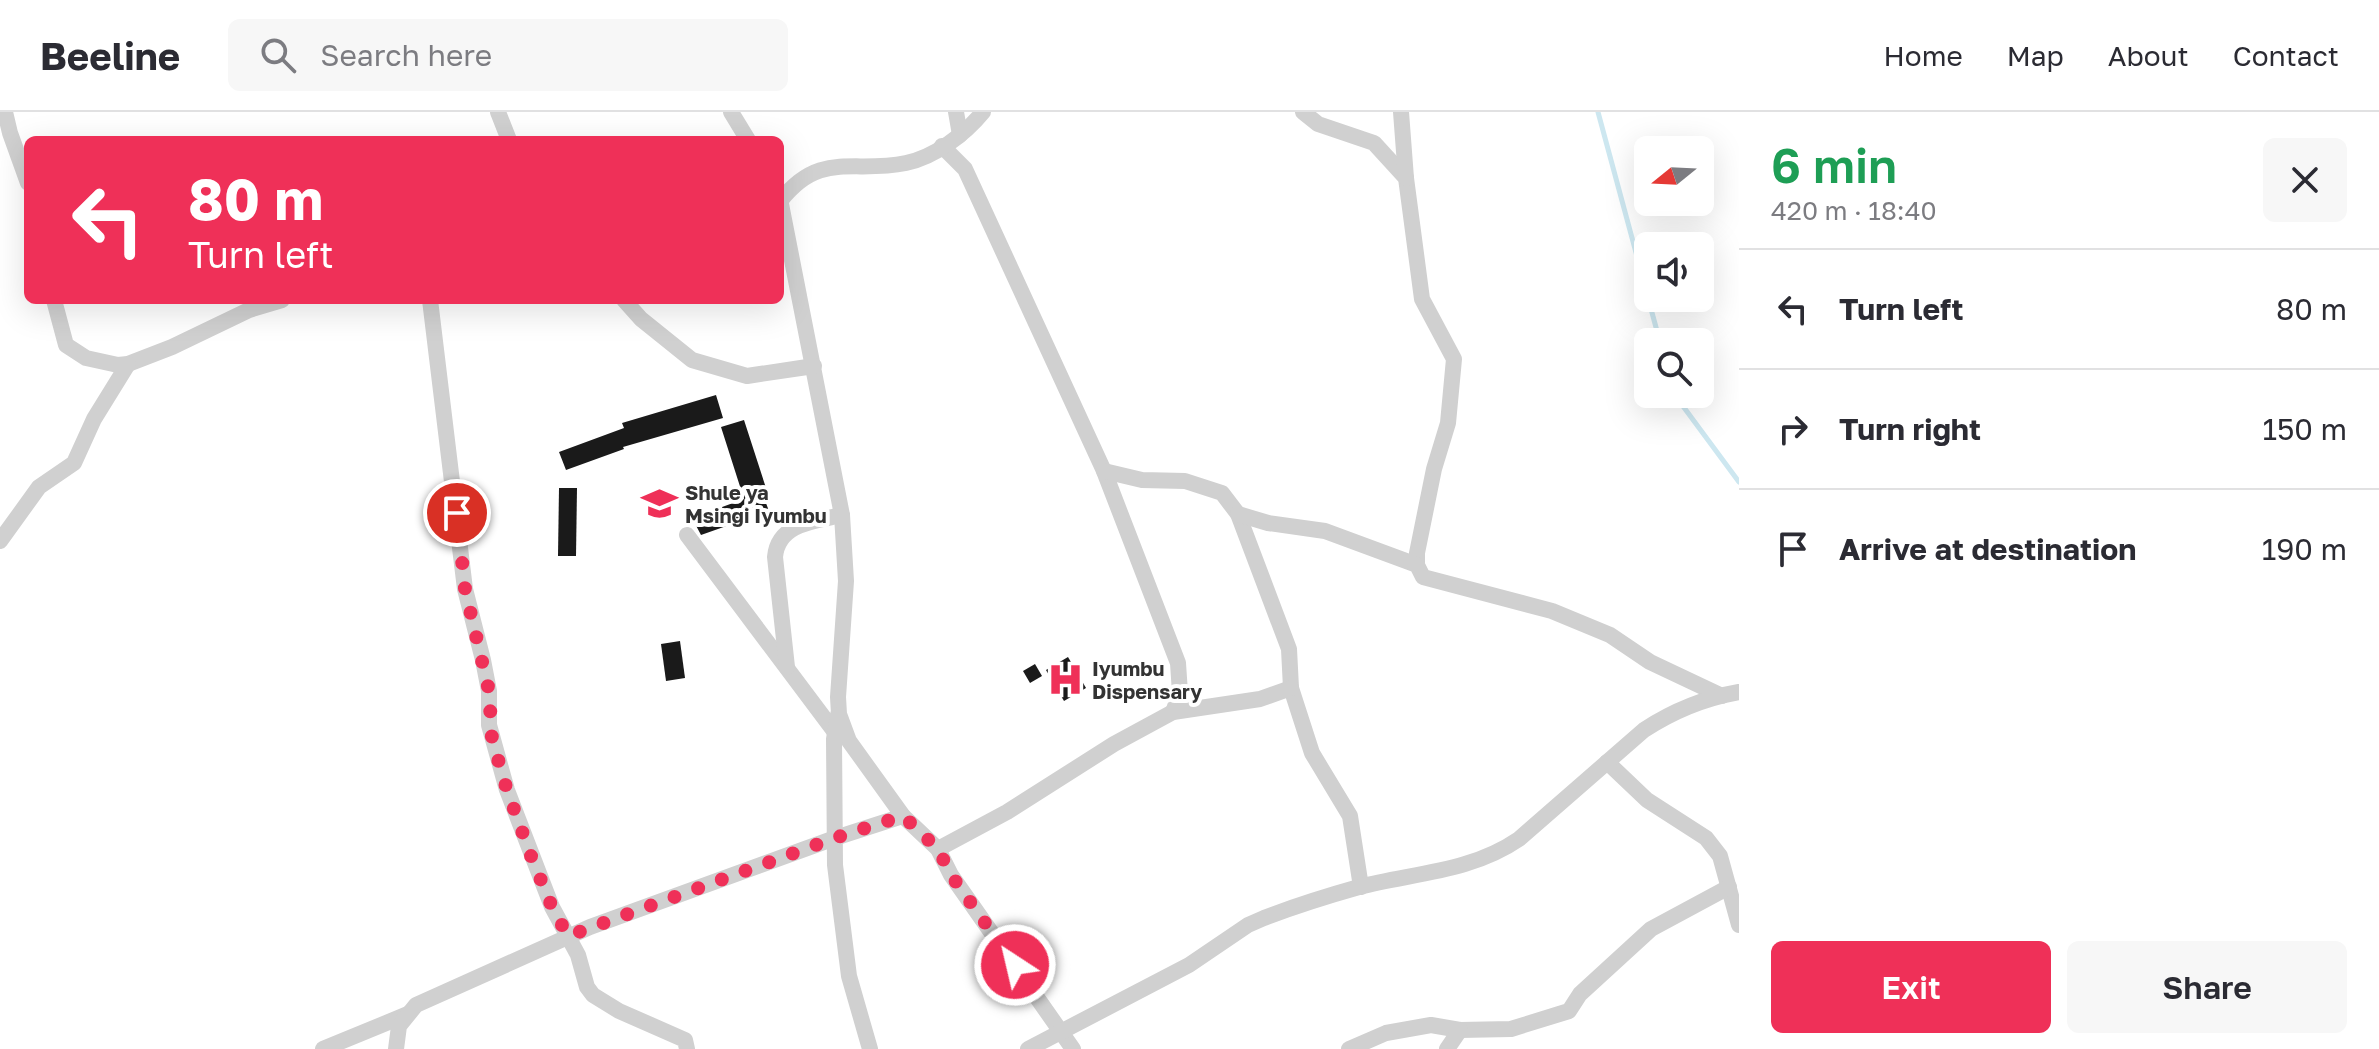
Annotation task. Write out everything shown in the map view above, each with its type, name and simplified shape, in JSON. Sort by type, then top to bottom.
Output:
[{"type":"street","points":[[5,112],[24,172]]},
{"type":"street","points":[[498,112],[507,136]]},
{"type":"street","points":[[731,112],[746,136]]},
{"type":"street","points":[[956,112],[960,135]]},
{"type":"street","points":[[784,195],[793,185],[812,173],[828,168],[906,163],[927,156],[970,128],[983,112]]},
{"type":"street","points":[[1303,112],[1318,124],[1374,143],[1406,178]]},
{"type":"street","points":[[1401,112],[1422,299],[1454,359],[1448,423],[1434,469],[1417,553],[1417,565],[1423,577],[1552,611],[1610,635],[1650,662],[1731,694]]},
{"type":"street","points":[[942,146],[965,169],[1104,471],[1178,663],[1180,693],[1173,712]]},
{"type":"street","points":[[784,220],[842,515],[846,581],[839,714],[834,731],[835,865],[849,976],[870,1049]]},
{"type":"street","points":[[55,304],[60,331],[66,345],[73,351],[86,358],[128,364],[269,304]]},
{"type":"street","points":[[430,304],[465,589],[483,660],[492,739],[507,790],[552,907],[581,962],[587,987],[593,995],[619,1011],[685,1040],[687,1049]]},
{"type":"street","points":[[628,304],[641,319],[692,360],[747,376],[814,366]]},
{"type":"street","points":[[0,541],[39,487],[74,463],[94,419],[128,364]]},
{"type":"street","points":[[1104,471],[1142,480],[1185,481],[1222,493],[1238,514],[1289,649],[1291,688],[1312,753],[1350,816],[1361,887]]},
{"type":"street","points":[[1238,514],[1268,523],[1325,531],[1417,565]]},
{"type":"street","points":[[787,668],[775,557],[778,541],[785,533],[804,523],[842,515]]},
{"type":"street","points":[[687,535],[834,731]]},
{"type":"street","points":[[938,849],[1007,812],[1114,744],[1173,712],[1260,699],[1291,688]]},
{"type":"street","points":[[1028,1049],[1198,960],[1248,925],[1290,908],[1361,887],[1460,867],[1502,851],[1644,730],[1666,715],[1731,694]]},
{"type":"street","points":[[839,714],[849,741],[903,816],[938,849],[951,875],[1073,1049]]},
{"type":"street","points":[[1607,762],[1647,800],[1706,838],[1720,856],[1739,925]]},
{"type":"street","points":[[396,1049],[399,1026],[416,1005],[568,936],[903,816]]},
{"type":"street","points":[[1349,1049],[1386,1033],[1431,1025],[1460,1030],[1511,1029],[1569,1011],[1580,994],[1651,929],[1729,887]]},
{"type":"street","points":[[323,1049],[410,1013]]},
{"type":"street","points":[[1447,1049],[1460,1030]]},
{"type":"building","points":[[716,395],[723,418],[623,447],[566,470],[559,452],[624,428],[622,423]]},
{"type":"building","points":[[744,420],[766,488],[761,490],[769,511],[701,535],[692,518],[744,499],[721,427]]},
{"type":"building","points":[[559,488],[577,488],[576,556],[558,556]]},
{"type":"building","points":[[680,641],[685,678],[666,681],[661,644]]},
{"type":"building","name":"Iyumbu Dispensary","points":[[1068,657],[1086,688],[1064,701],[1046,670]]},
{"type":"building","points":[[1035,664],[1042,676],[1030,683],[1023,671]]},
{"type":"waterway","points":[[1598,112],[1634,245]]},
{"type":"waterway","points":[[1652,312],[1656,328]]},
{"type":"waterway","points":[[1684,408],[1739,482]]},
{"type":"place","name":"Shule ya Msingi Iyumbu","points":[[659,503]]},
{"type":"place","name":"Iyumbu Dispensary","points":[[1066,679]]},
{"type":"route","points":[[457,513],[465,589],[489,691],[492,739],[531,856],[568,936],[903,816],[938,849],[951,875],[1015,965]]}]
